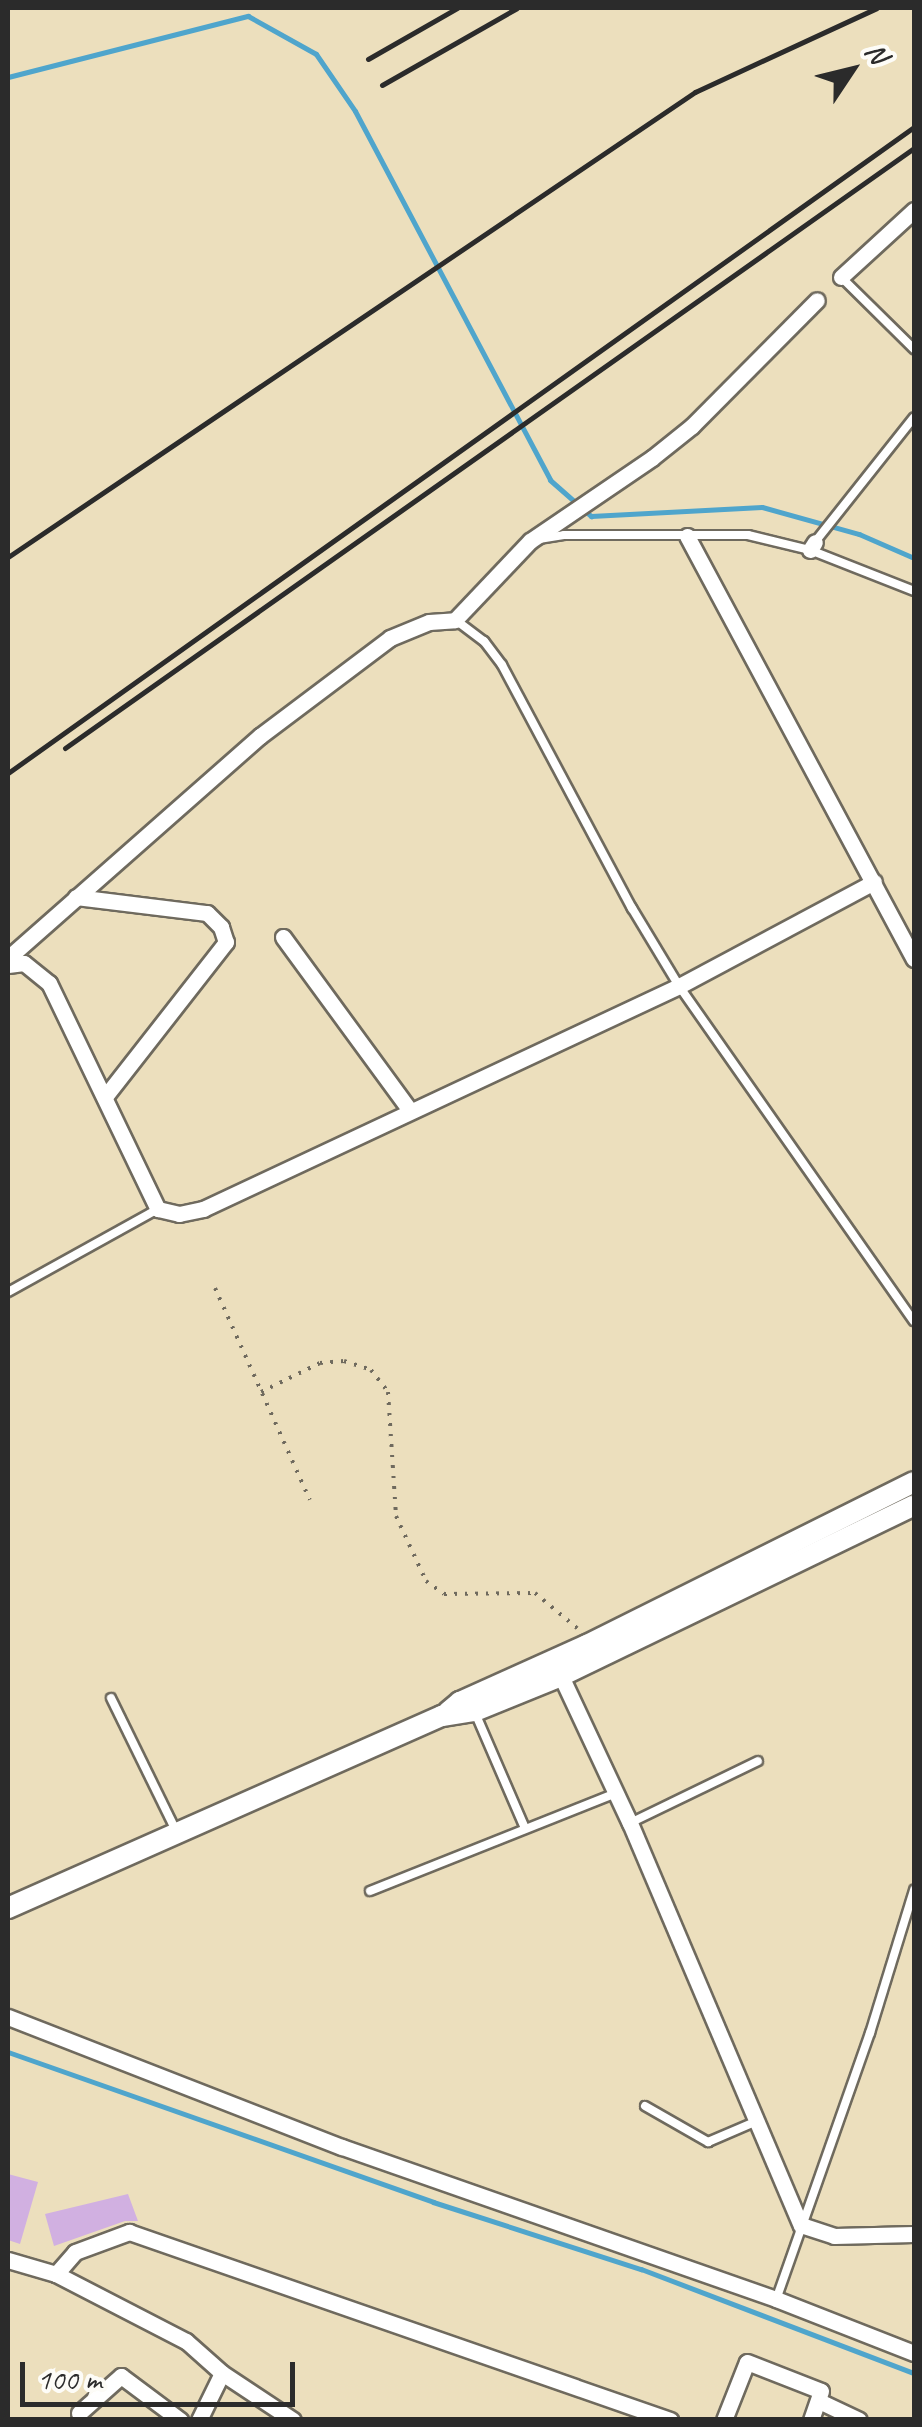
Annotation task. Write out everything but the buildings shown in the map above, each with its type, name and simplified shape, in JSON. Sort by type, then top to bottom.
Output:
[{"type":"street","points":[[841,277],[914,210]]},
{"type":"street","points":[[8,961],[76,896],[260,736],[390,638],[429,622],[456,620],[530,540],[652,458],[692,426],[817,300]]},
{"type":"street","points":[[688,536],[914,959]]},
{"type":"street","points":[[8,961],[24,962],[49,983],[158,1209],[178,1214],[203,1209],[409,1109],[679,986],[874,882]]},
{"type":"street","points":[[76,896],[207,913],[221,927],[226,942],[105,1097]]},
{"type":"street","points":[[283,937],[409,1109]]},
{"type":"street","points":[[8,1908],[442,1716],[475,1694],[586,1645],[914,1482]]},
{"type":"street","points":[[442,1716],[475,1711],[560,1676],[914,1505]]},
{"type":"street","points":[[560,1676],[630,1824],[801,2225],[834,2236],[914,2234]]},
{"type":"street","points":[[8,2017],[342,2147],[776,2299],[914,2354]]},
{"type":"street","points":[[56,2274],[76,2252],[129,2232],[670,2420]]},
{"type":"street","points":[[8,2260],[56,2274],[186,2341],[222,2373],[293,2420]]},
{"type":"street","points":[[724,2420],[747,2362],[821,2391],[811,2420]]},
{"type":"street","points":[[199,2420],[222,2373]]},
{"type":"street","points":[[79,2413],[121,2376],[180,2420]]},
{"type":"street","points":[[819,2400],[859,2420]]},
{"type":"lane","points":[[841,277],[914,349]]},
{"type":"lane","points":[[812,546],[839,507],[914,417]]},
{"type":"lane","points":[[530,540],[564,535],[748,535],[812,546],[914,591]]},
{"type":"lane","points":[[456,620],[484,641],[502,665],[632,908],[679,986],[914,1321]]},
{"type":"lane","points":[[8,1292],[158,1209]]},
{"type":"lane","points":[[111,1698],[177,1833]]},
{"type":"lane","points":[[475,1711],[525,1828]]},
{"type":"lane","points":[[630,1824],[758,1761]]},
{"type":"lane","points":[[370,1892],[616,1793]]},
{"type":"lane","points":[[776,2299],[870,2033],[914,1890]]},
{"type":"lane","points":[[645,2106],[708,2142],[757,2121]]},
{"type":"path","points":[[215,1288],[310,1500]]},
{"type":"path","points":[[262,1392],[320,1363],[344,1361],[372,1370],[388,1392],[396,1516],[426,1580],[444,1594],[535,1592],[573,1620],[586,1645]]},
{"type":"waterway","points":[[8,77],[248,16],[316,54],[355,111],[550,480],[591,516],[762,507],[859,534],[914,558]]},
{"type":"waterway","points":[[8,2052],[433,2202],[641,2269],[914,2373]]},
{"type":"railway","points":[[368,59],[457,8]]},
{"type":"railway","points":[[382,85],[517,8]]},
{"type":"railway","points":[[8,557],[695,92],[877,8]]},
{"type":"railway","points":[[8,773],[914,127]]},
{"type":"railway","points":[[65,748],[914,148]]}]
